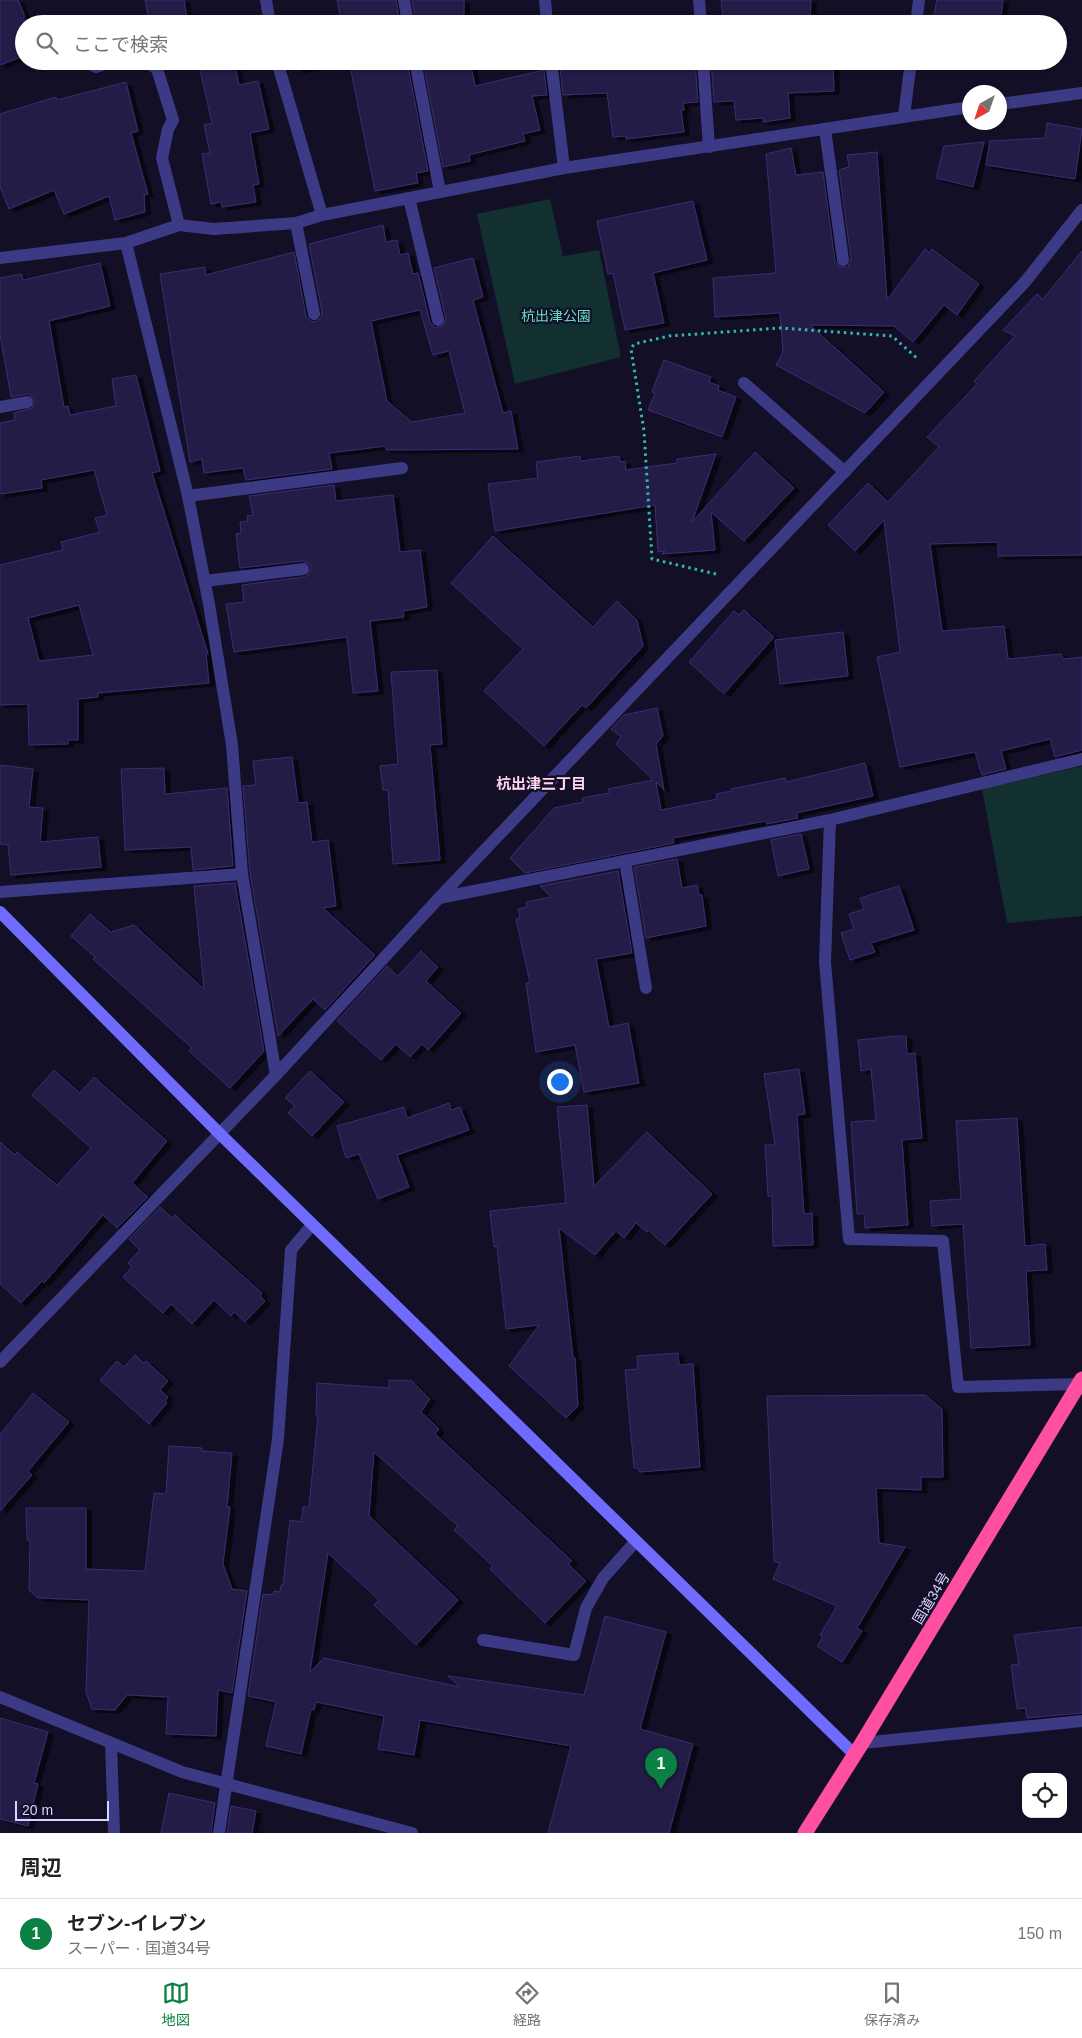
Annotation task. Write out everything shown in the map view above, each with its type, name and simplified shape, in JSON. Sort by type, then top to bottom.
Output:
[{"type":"highway","name":"国道34号","points":[[806,1833],[859,1749],[1080,1381]]},
{"type":"street","points":[[266,0],[268,15]]},
{"type":"street","points":[[404,0],[406,15]]},
{"type":"street","points":[[545,0],[546,15]]},
{"type":"street","points":[[700,0],[701,15]]},
{"type":"street","points":[[917,15],[919,0]]},
{"type":"street","points":[[157,70],[173,120],[168,129],[162,158],[179,225]]},
{"type":"street","points":[[280,70],[322,215]]},
{"type":"street","points":[[417,70],[440,192]]},
{"type":"street","points":[[552,70],[564,168]]},
{"type":"street","points":[[704,70],[709,147]]},
{"type":"street","points":[[904,116],[910,70]]},
{"type":"street","points":[[1007,103],[1082,93]]},
{"type":"street","points":[[0,258],[126,243],[179,225],[214,229],[296,223],[322,215],[564,168],[962,108]]},
{"type":"street","points":[[825,129],[843,260]]},
{"type":"street","points":[[408,198],[438,320]]},
{"type":"street","points":[[0,1362],[276,1075],[439,898],[1025,282],[1082,210]]},
{"type":"street","points":[[296,223],[314,314]]},
{"type":"street","points":[[126,243],[188,496],[205,582],[232,745],[242,874],[276,1075]]},
{"type":"street","points":[[744,384],[844,472]]},
{"type":"street","points":[[0,407],[27,402]]},
{"type":"street","points":[[188,496],[402,468]]},
{"type":"street","points":[[205,582],[303,569]]},
{"type":"street","points":[[439,898],[830,820],[1082,758]]},
{"type":"street","points":[[830,820],[824,962],[849,1239],[943,1241],[958,1387],[1080,1381]]},
{"type":"street","points":[[625,861],[646,988]]},
{"type":"street","points":[[0,892],[242,874]]},
{"type":"street","points":[[0,912],[312,1225],[636,1541],[859,1749],[1082,1721]]},
{"type":"street","points":[[219,1833],[278,1439],[290,1250],[312,1225]]},
{"type":"street","points":[[483,1640],[574,1655],[586,1608],[598,1586],[636,1541]]},
{"type":"street","points":[[0,1697],[182,1772],[371,1828],[412,1833]]},
{"type":"street","points":[[111,1743],[114,1833]]},
{"type":"path","points":[[743,580],[652,559],[644,431],[631,349],[634,344],[669,336],[780,328],[892,336],[937,374]]},
{"type":"green space","name":"杭出津公園","points":[[550,199],[563,256],[599,250],[621,357],[515,384],[477,214]]},
{"type":"green space","points":[[1082,766],[1082,916],[1007,923],[982,789]]},
{"type":"building","points":[[0,0],[18,0],[24,15],[15,15],[15,59],[0,65]]},
{"type":"building","points":[[145,0],[184,0],[186,15],[148,15]]},
{"type":"building","points":[[337,0],[396,0],[398,15],[340,15]]},
{"type":"building","points":[[412,0],[464,0],[464,15],[414,15]]},
{"type":"building","points":[[721,0],[811,0],[810,15],[723,15]]},
{"type":"building","points":[[937,0],[1003,0],[1001,15],[934,15]]},
{"type":"building","points":[[200,70],[236,70],[239,85],[258,81],[269,129],[250,133],[259,184],[253,185],[256,202],[222,207],[221,202],[211,204],[202,154],[210,153],[204,125],[212,123]]},
{"type":"building","points":[[351,70],[409,70],[428,171],[416,173],[418,183],[375,191]]},
{"type":"building","points":[[425,70],[472,70],[475,86],[544,70],[547,95],[532,96],[540,130],[523,134],[525,141],[469,155],[470,161],[443,167]]},
{"type":"building","points":[[560,70],[696,70],[698,102],[683,103],[684,110],[681,110],[684,132],[626,139],[626,136],[613,137],[607,93],[563,95]]},
{"type":"building","points":[[712,70],[833,70],[834,91],[788,93],[790,118],[763,122],[763,118],[736,120],[734,101],[714,102]]},
{"type":"building","points":[[126,82],[138,131],[131,133],[148,194],[144,195],[145,212],[115,220],[109,196],[64,214],[54,190],[9,209],[0,187],[0,114],[56,97],[57,100]]},
{"type":"building","points":[[1047,123],[1082,129],[1075,179],[986,165],[990,141],[1045,138]]},
{"type":"building","points":[[984,142],[973,187],[936,178],[944,146]]},
{"type":"building","points":[[791,148],[796,175],[823,172],[835,261],[840,267],[848,267],[851,259],[839,170],[849,167],[847,155],[877,152],[887,300],[925,249],[929,253],[932,249],[979,284],[957,315],[944,305],[913,342],[894,326],[810,325],[884,392],[865,413],[776,365],[783,352],[780,313],[715,317],[713,278],[776,273],[766,154]]},
{"type":"building","points":[[693,201],[707,260],[653,273],[664,323],[625,330],[613,273],[608,274],[597,221]]},
{"type":"building","points":[[383,225],[386,242],[397,240],[400,255],[408,253],[413,274],[418,273],[430,322],[435,328],[443,326],[446,319],[434,268],[473,258],[483,297],[473,300],[503,413],[511,411],[518,449],[386,450],[386,446],[329,453],[332,469],[246,480],[243,468],[204,473],[202,459],[190,462],[160,274],[205,267],[206,275],[294,252],[306,316],[311,321],[316,322],[321,317],[322,312],[309,244]],"holes":[[[420,310],[433,355],[449,351],[465,413],[412,422],[387,401],[371,321]]]},
{"type":"building","points":[[1082,251],[1082,555],[998,556],[998,542],[930,544],[942,631],[1004,626],[1008,659],[1061,654],[1063,659],[1082,657],[1082,750],[1055,757],[1050,739],[1001,751],[1006,769],[982,775],[975,752],[900,767],[877,657],[900,652],[884,520],[855,551],[828,525],[868,483],[888,502],[939,447],[927,437],[977,384],[974,381],[1015,336],[1003,330],[1037,294],[1043,299]]},
{"type":"building","points":[[100,263],[110,306],[49,321],[64,407],[68,406],[70,415],[116,406],[112,379],[136,375],[160,471],[152,473],[208,654],[206,654],[209,683],[98,693],[98,697],[78,699],[78,740],[68,740],[68,744],[29,745],[28,704],[0,705],[0,565],[63,550],[61,542],[100,532],[95,518],[107,515],[94,470],[41,480],[42,488],[0,494],[0,423],[15,420],[14,413],[32,408],[35,401],[29,394],[11,397],[0,334],[0,278],[21,274],[23,280]],"holes":[[[79,605],[93,655],[39,661],[28,618]]]},
{"type":"building","points":[[664,360],[711,377],[709,382],[719,386],[718,390],[736,397],[722,437],[648,410],[655,393],[652,392]]},
{"type":"building","points":[[755,452],[794,488],[744,541],[711,512],[715,550],[662,554],[665,551],[658,552],[655,505],[495,531],[488,484],[538,478],[536,462],[580,456],[581,461],[619,456],[620,462],[625,461],[626,470],[677,463],[677,459],[716,454],[692,522]]},
{"type":"building","points":[[334,485],[336,501],[393,495],[400,552],[420,550],[427,607],[403,611],[404,617],[370,621],[378,691],[353,693],[347,637],[234,652],[226,604],[244,602],[242,585],[304,577],[308,575],[311,568],[309,564],[302,561],[240,568],[236,534],[241,533],[240,522],[248,521],[247,516],[253,515],[249,496]]},
{"type":"building","points":[[493,536],[593,627],[617,601],[637,620],[643,646],[586,708],[582,705],[544,746],[484,691],[523,649],[451,583]]},
{"type":"building","points":[[744,610],[774,637],[724,694],[689,662],[734,611],[739,615]]},
{"type":"building","points":[[843,632],[848,676],[780,684],[775,640]]},
{"type":"building","points":[[437,670],[442,744],[430,745],[440,860],[393,864],[388,790],[383,790],[380,766],[398,764],[391,672]]},
{"type":"building","points":[[657,708],[663,736],[656,744],[664,790],[656,782],[661,810],[717,799],[716,794],[732,791],[731,789],[785,778],[786,782],[865,763],[873,796],[796,813],[798,818],[767,824],[766,821],[673,838],[674,843],[525,873],[510,858],[554,808],[583,802],[582,798],[609,793],[608,789],[653,780],[616,744],[621,737],[611,729],[624,715]]},
{"type":"building","points":[[292,757],[298,803],[307,802],[312,842],[328,840],[336,906],[323,908],[375,955],[325,1010],[313,999],[278,1036],[250,873],[243,786],[256,785],[253,761]]},
{"type":"building","points":[[0,765],[33,769],[29,807],[43,808],[40,842],[98,837],[101,867],[11,875],[8,845],[0,844]]},
{"type":"building","points":[[164,768],[165,794],[227,788],[233,866],[193,870],[191,847],[125,850],[121,769]]},
{"type":"building","points":[[801,834],[809,869],[778,876],[771,840]]},
{"type":"building","points":[[677,859],[682,888],[697,885],[699,895],[702,895],[706,926],[646,938],[634,867]]},
{"type":"building","points":[[618,871],[632,953],[596,959],[609,1027],[628,1023],[639,1083],[584,1092],[575,1045],[536,1052],[526,983],[530,983],[516,919],[520,918],[518,909],[527,907],[526,902],[551,897],[540,886]]},
{"type":"building","points":[[235,883],[264,1051],[230,1088],[189,1051],[192,1048],[93,959],[95,957],[71,936],[90,914],[111,932],[134,925],[204,989],[194,886]]},
{"type":"building","points":[[899,886],[914,930],[871,943],[875,952],[850,960],[841,933],[854,929],[849,914],[864,909],[860,898]]},
{"type":"building","points":[[421,951],[438,967],[426,981],[461,1013],[428,1050],[422,1044],[410,1057],[396,1044],[381,1060],[337,1021],[387,966],[398,976]]},
{"type":"building","points":[[906,1036],[907,1054],[915,1053],[922,1138],[902,1140],[908,1225],[865,1228],[864,1214],[857,1214],[851,1122],[876,1120],[871,1069],[861,1071],[858,1040]]},
{"type":"building","points":[[799,1069],[805,1114],[797,1115],[804,1214],[812,1213],[813,1245],[773,1246],[772,1196],[768,1196],[765,1145],[775,1145],[764,1074]]},
{"type":"building","points":[[54,1070],[80,1093],[94,1077],[167,1141],[132,1183],[148,1197],[117,1228],[103,1215],[44,1283],[42,1281],[21,1303],[0,1284],[0,1142],[15,1155],[17,1152],[57,1185],[91,1148],[32,1095]]},
{"type":"building","points":[[310,1071],[344,1102],[312,1136],[288,1113],[295,1106],[285,1098]]},
{"type":"building","points":[[449,1103],[451,1110],[460,1107],[469,1130],[397,1155],[409,1187],[378,1199],[359,1154],[346,1158],[337,1126],[404,1107],[407,1118]]},
{"type":"building","points":[[587,1105],[594,1186],[647,1132],[712,1194],[665,1245],[648,1230],[647,1232],[636,1223],[624,1238],[616,1231],[595,1255],[559,1228],[573,1358],[575,1358],[578,1406],[566,1418],[509,1366],[539,1325],[506,1329],[497,1246],[494,1247],[490,1211],[566,1203],[557,1107]]},
{"type":"building","points":[[1017,1118],[1025,1246],[1045,1244],[1047,1270],[1026,1271],[1030,1345],[971,1348],[963,1224],[932,1226],[930,1201],[961,1199],[956,1121]]},
{"type":"building","points":[[160,1207],[173,1218],[175,1215],[262,1293],[260,1296],[265,1301],[245,1322],[234,1312],[231,1316],[214,1300],[192,1324],[171,1304],[163,1313],[123,1277],[132,1267],[128,1263],[140,1250],[129,1239]]},
{"type":"building","points":[[678,1353],[679,1365],[693,1364],[700,1467],[640,1472],[638,1468],[634,1468],[625,1370],[638,1369],[637,1356]]},
{"type":"building","points":[[135,1355],[144,1363],[146,1361],[168,1381],[160,1390],[168,1397],[165,1401],[167,1403],[149,1424],[100,1380],[117,1361],[124,1367]]},
{"type":"building","points":[[389,1380],[412,1381],[430,1399],[421,1412],[439,1429],[435,1434],[572,1561],[568,1564],[586,1581],[545,1623],[490,1569],[493,1566],[454,1530],[458,1526],[374,1452],[369,1516],[458,1600],[416,1645],[374,1605],[379,1600],[328,1553],[310,1672],[324,1658],[460,1687],[448,1676],[584,1695],[605,1616],[666,1632],[640,1729],[693,1744],[669,1833],[548,1833],[571,1746],[420,1720],[414,1755],[378,1749],[384,1716],[316,1702],[314,1710],[311,1709],[301,1754],[266,1746],[276,1702],[248,1696],[263,1594],[273,1595],[274,1591],[280,1592],[281,1585],[283,1585],[290,1520],[301,1522],[303,1507],[309,1507],[318,1415],[316,1415],[317,1383],[389,1388]]},
{"type":"building","points":[[33,1393],[69,1422],[28,1471],[32,1475],[0,1511],[0,1435]]},
{"type":"building","points":[[925,1395],[942,1409],[943,1477],[921,1477],[921,1490],[876,1488],[879,1543],[905,1547],[857,1628],[862,1631],[842,1662],[817,1646],[823,1637],[820,1635],[837,1606],[773,1579],[780,1563],[774,1561],[767,1396]]},
{"type":"building","points":[[169,1446],[202,1448],[202,1451],[232,1453],[227,1507],[230,1507],[223,1564],[232,1589],[247,1591],[232,1693],[218,1690],[216,1736],[166,1734],[168,1697],[127,1695],[115,1710],[92,1709],[86,1692],[89,1600],[38,1598],[29,1590],[30,1540],[27,1540],[26,1508],[86,1508],[86,1569],[145,1571],[154,1493],[166,1494]]},
{"type":"building","points":[[1082,1627],[1082,1713],[1027,1718],[1025,1708],[1017,1709],[1011,1665],[1019,1664],[1014,1635]]},
{"type":"building","points":[[0,1718],[48,1732],[34,1783],[38,1784],[28,1826],[0,1819]]},
{"type":"building","points":[[169,1793],[215,1803],[211,1833],[161,1833]]},
{"type":"building","points":[[231,1806],[256,1811],[252,1833],[227,1833]]},
{"type":"place","name":"セブン-イレブン","points":[[661,1789]]},
{"type":"district","name":"杭出津三丁目","points":[[541,783]]}]
